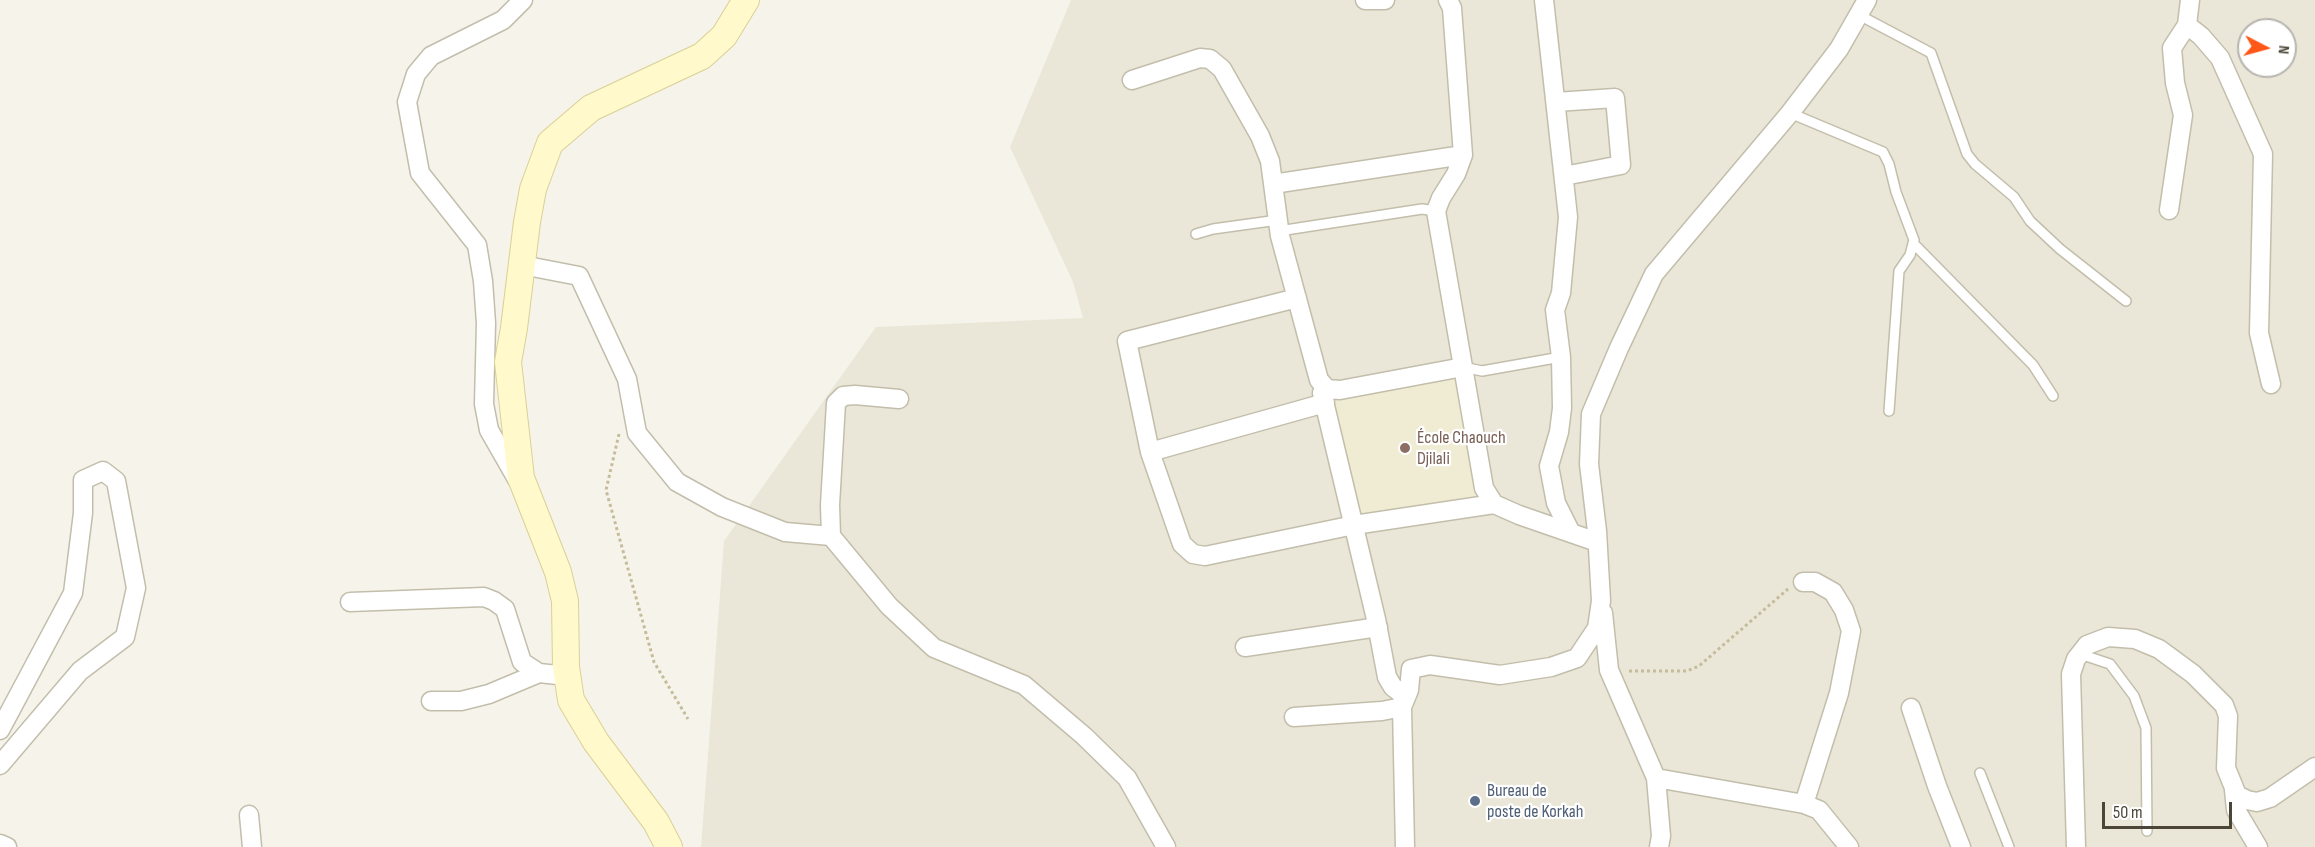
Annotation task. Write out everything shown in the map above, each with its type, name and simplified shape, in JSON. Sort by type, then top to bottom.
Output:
[{"type":"main road","points":[[669,847],[656,822],[596,742],[571,700],[567,676],[565,602],[558,572],[521,478],[508,362],[533,189],[550,143],[591,108],[702,56],[724,36],[746,0]]},
{"type":"street","points":[[523,0],[503,20],[431,56],[416,74],[407,102],[420,173],[477,245],[483,281],[486,323],[484,404],[489,430],[527,497]]},
{"type":"street","points":[[1365,0],[1385,0]]},
{"type":"street","points":[[1448,0],[1452,8],[1463,155],[1456,174],[1440,198],[1436,211],[1484,488],[1494,504]]},
{"type":"street","points":[[1544,0],[1568,217],[1561,293],[1555,310],[1561,357],[1560,424],[1550,466],[1556,502],[1571,533]]},
{"type":"street","points":[[2169,210],[2183,115],[2175,83],[2172,48],[2187,25],[2190,0]]},
{"type":"street","points":[[1405,847],[1404,702],[1409,690],[1410,669],[1430,665],[1500,675],[1551,667],[1577,658],[1596,628],[1600,601],[1589,464],[1591,414],[1619,348],[1654,274],[1790,113],[1839,49],[1863,8]]},
{"type":"street","points":[[2187,25],[2201,36],[2220,58],[2264,154],[2259,333],[2271,384]]},
{"type":"street","points":[[1132,80],[1200,58],[1210,59],[1222,69],[1260,136],[1270,161],[1278,226],[1325,403],[1378,627],[1387,677],[1404,702]]},
{"type":"street","points":[[1556,102],[1615,98],[1621,165],[1564,176]]},
{"type":"street","points":[[1273,184],[1463,155]]},
{"type":"street","points":[[522,265],[579,276],[627,379],[637,433],[677,482],[722,507],[785,532],[831,536]]},
{"type":"street","points":[[1297,298],[1127,341],[1150,452],[1182,543],[1193,554],[1205,556],[1354,525],[1494,504],[1597,542]]},
{"type":"street","points":[[1319,380],[1328,389],[1340,390],[1463,367]]},
{"type":"street","points":[[899,399],[855,395],[843,396],[836,403],[830,505],[831,536],[889,606],[934,648],[1024,685],[1084,736],[1127,778],[1166,847]]},
{"type":"street","points":[[1150,452],[1325,403]]},
{"type":"street","points":[[0,730],[74,593],[83,513],[83,480],[104,471],[116,481],[135,588],[124,637],[80,671],[0,765]]},
{"type":"street","points":[[1599,572],[1609,670],[1656,778],[1661,836],[1659,847]]},
{"type":"street","points":[[1803,582],[1815,582],[1833,592],[1844,610],[1851,631],[1839,693],[1804,804]]},
{"type":"street","points":[[350,602],[484,597],[505,609],[522,662],[539,673],[567,676]]},
{"type":"street","points":[[1245,647],[1378,627]]},
{"type":"street","points":[[2076,847],[2071,674],[2087,645],[2108,637],[2135,639],[2159,649],[2193,674],[2224,705],[2228,716],[2226,768],[2237,795],[2257,802],[2270,798],[2315,767]]},
{"type":"street","points":[[431,701],[461,701],[489,694],[539,673]]},
{"type":"street","points":[[1294,717],[1382,711],[1404,702]]},
{"type":"street","points":[[1911,708],[1937,786],[1961,847]]},
{"type":"street","points":[[1656,778],[1804,804],[1819,810],[1849,847]]},
{"type":"street","points":[[2234,790],[2236,810],[2258,847]]},
{"type":"street","points":[[249,815],[252,847]]},
{"type":"street","points":[[0,844],[7,847]]},
{"type":"lane","points":[[1863,8],[1931,53],[1967,154],[2014,197],[2030,221],[2060,249],[2126,301]]},
{"type":"lane","points":[[1790,113],[1882,152],[1889,164],[1896,192],[1914,240],[1907,260],[1899,271],[1888,411]]},
{"type":"lane","points":[[1196,234],[1213,229],[1278,226],[1422,209],[1436,211]]},
{"type":"lane","points":[[1913,243],[2033,365],[2054,396]]},
{"type":"lane","points":[[1463,367],[1482,370],[1561,357]]},
{"type":"lane","points":[[2080,654],[2110,664],[2134,696],[2146,728],[2147,831]]},
{"type":"lane","points":[[1980,773],[2009,847]]},
{"type":"path","points":[[620,428],[606,490],[654,662],[688,719]]},
{"type":"path","points":[[1609,670],[1687,671],[1699,666],[1792,585],[1803,582]]},
{"type":"shaded area","points":[[1071,0],[2315,0],[2315,847],[701,847],[724,541],[876,327],[1083,318],[1073,282],[1010,147]]},
{"type":"shaded area","name":"École Chaouch Djilali","points":[[1459,376],[1479,498],[1356,520],[1329,399]]},
{"type":"place","name":"École Chaouch Djilali","points":[[1405,448]]},
{"type":"place","name":"Bureau de poste de Korkah","points":[[1475,801]]}]
